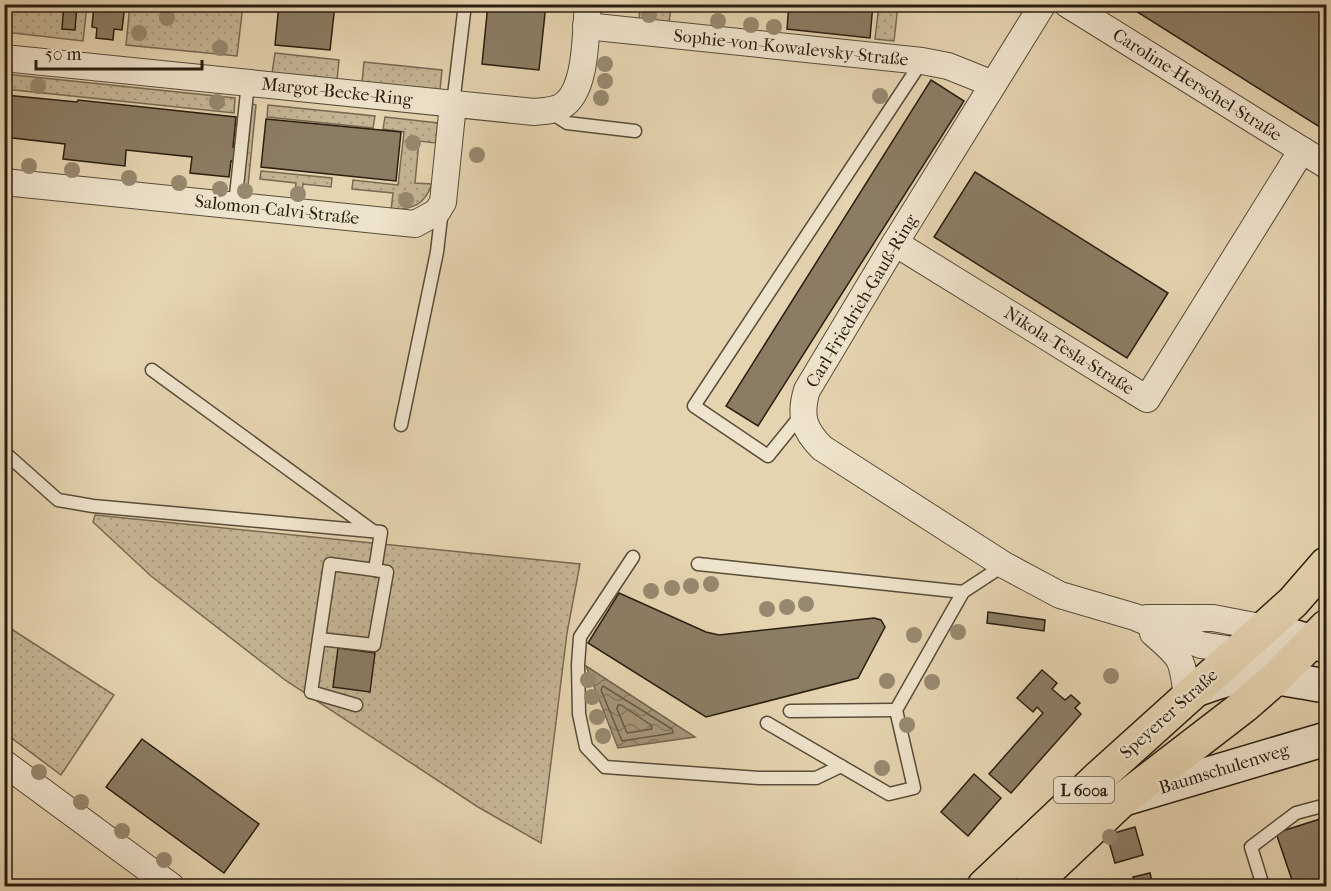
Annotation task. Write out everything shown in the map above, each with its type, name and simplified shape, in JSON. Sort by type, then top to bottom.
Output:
[{"type":"main road","name":"Speyerer Straße","points":[[984,886],[1097,779],[1265,628],[1307,588],[1326,564]]},
{"type":"main road","name":"Speyerer Straße","points":[[1031,886],[1122,800],[1244,706],[1318,640]]},
{"type":"street","name":"Carl-Friedrich-Gauß-Ring","points":[[803,413],[803,402],[807,390],[1043,4]]},
{"type":"street","name":"Caroline-Herschel-Straße","points":[[1067,4],[1326,165]]},
{"type":"street","points":[[549,111],[562,106],[572,97],[578,87],[587,15]]},
{"type":"street","name":"Sophie-von-Kowalevsky-Straße","points":[[587,15],[859,50],[948,66],[993,84]]},
{"type":"street","name":"Margot-Becke-Ring","points":[[4,58],[534,112],[549,111]]},
{"type":"street","points":[[443,202],[453,104]]},
{"type":"street","name":"Nikola-Tesla-Straße","points":[[895,243],[1147,399],[1302,150]]},
{"type":"street","name":"Salomon-Calvi-Straße","points":[[4,182],[415,224],[437,212],[443,202]]},
{"type":"street","points":[[803,413],[806,428],[822,448],[1004,565],[1060,595],[1135,617],[1191,643],[1239,651],[1318,640]]},
{"type":"street","points":[[1135,617],[1213,618],[1318,640]]},
{"type":"street","points":[[1135,617],[1178,654],[1191,694],[1219,681],[1242,677],[1276,678],[1326,686]]},
{"type":"street","name":"Baumschulenweg","points":[[1122,800],[1326,739]]},
{"type":"street","points":[[4,763],[171,886]]},
{"type":"lane","points":[[453,104],[465,4]]},
{"type":"lane","points":[[803,413],[768,456],[694,406],[922,61]]},
{"type":"lane","points":[[235,206],[248,83]]},
{"type":"lane","points":[[549,111],[567,123],[635,130]]},
{"type":"lane","points":[[401,426],[437,252],[443,202]]},
{"type":"lane","points":[[152,370],[374,532]]},
{"type":"lane","points":[[4,452],[58,500],[93,506],[381,532],[375,570]]},
{"type":"lane","points":[[633,557],[580,637],[579,714],[586,747],[605,767],[759,778],[816,778],[842,766]]},
{"type":"lane","points":[[319,639],[374,645],[387,572],[330,564],[311,692],[356,705]]},
{"type":"lane","points":[[698,564],[963,592]]},
{"type":"lane","points":[[766,723],[890,794],[914,788],[896,710],[963,592],[1004,565]]},
{"type":"lane","points":[[790,711],[896,710]]},
{"type":"lane","points":[[1263,886],[1251,848],[1296,813],[1326,805]]},
{"type":"shaded area","points":[[5,5],[87,5],[83,41],[5,32]]},
{"type":"shaded area","points":[[130,5],[243,5],[237,56],[126,45]]},
{"type":"shaded area","points":[[640,5],[671,7],[669,23],[639,21]]},
{"type":"shaded area","points":[[879,5],[898,5],[894,41],[875,39]]},
{"type":"shaded area","points":[[275,53],[339,60],[337,80],[272,73]]},
{"type":"shaded area","points":[[364,62],[442,70],[440,90],[362,82]]},
{"type":"shaded area","points":[[5,74],[235,98],[234,113],[5,89]]},
{"type":"shaded area","points":[[252,104],[256,105],[247,196],[242,195]]},
{"type":"shaded area","points":[[268,105],[375,116],[373,128],[267,117]]},
{"type":"shaded area","points":[[385,117],[438,123],[436,143],[419,141],[415,183],[432,184],[425,197],[417,205],[406,209],[391,211],[393,193],[352,189],[353,180],[398,185],[404,132],[383,129]]},
{"type":"shaded area","points":[[261,171],[332,178],[331,187],[303,184],[301,202],[294,201],[296,183],[260,179]]},
{"type":"shaded area","points":[[95,515],[580,564],[567,633],[541,843],[478,807],[285,680],[151,576],[93,522]]},
{"type":"shaded area","points":[[5,625],[114,695],[61,775],[5,733]]},
{"type":"water","points":[[586,666],[695,737],[618,748]]},
{"type":"building","points":[[64,4],[77,4],[75,30],[62,29]]},
{"type":"building","points":[[94,4],[125,4],[122,30],[114,29],[113,40],[96,38],[97,28],[92,27]]},
{"type":"building","points":[[279,4],[335,4],[330,50],[275,45]]},
{"type":"building","points":[[488,4],[546,4],[539,70],[482,64]]},
{"type":"building","points":[[789,4],[873,4],[870,38],[787,29]]},
{"type":"building","points":[[1124,4],[1144,4],[1139,13]]},
{"type":"building","points":[[1144,4],[1326,4],[1326,131],[1139,13]]},
{"type":"building","points":[[931,80],[964,101],[758,426],[726,406]]},
{"type":"building","points":[[4,93],[5,95],[77,102],[78,100],[236,117],[233,147],[236,148],[234,162],[231,161],[229,177],[190,173],[192,157],[126,150],[125,166],[63,159],[65,144],[4,137]]},
{"type":"building","points":[[266,119],[401,132],[396,181],[261,167]]},
{"type":"building","points":[[975,172],[1168,293],[1127,358],[934,237]]},
{"type":"building","points":[[619,593],[706,632],[719,635],[874,618],[881,620],[885,627],[858,678],[706,717],[588,643]]},
{"type":"building","points":[[988,612],[1045,620],[1044,631],[987,623]]},
{"type":"building","points":[[338,648],[375,653],[370,692],[333,687]]},
{"type":"building","points":[[1042,670],[1057,683],[1052,689],[1065,700],[1071,695],[1080,703],[1075,708],[1081,714],[1011,793],[989,774],[1043,713],[1037,707],[1033,712],[1017,698]]},
{"type":"building","points":[[142,739],[259,824],[224,873],[106,787]]},
{"type":"building","points":[[974,774],[1001,798],[968,836],[941,812]]},
{"type":"building","points":[[1320,819],[1326,839],[1326,886],[1294,886],[1276,833]]},
{"type":"building","points":[[1135,827],[1143,855],[1115,863],[1107,835]]},
{"type":"building","points":[[1150,873],[1153,886],[1136,886],[1133,877]]}]
